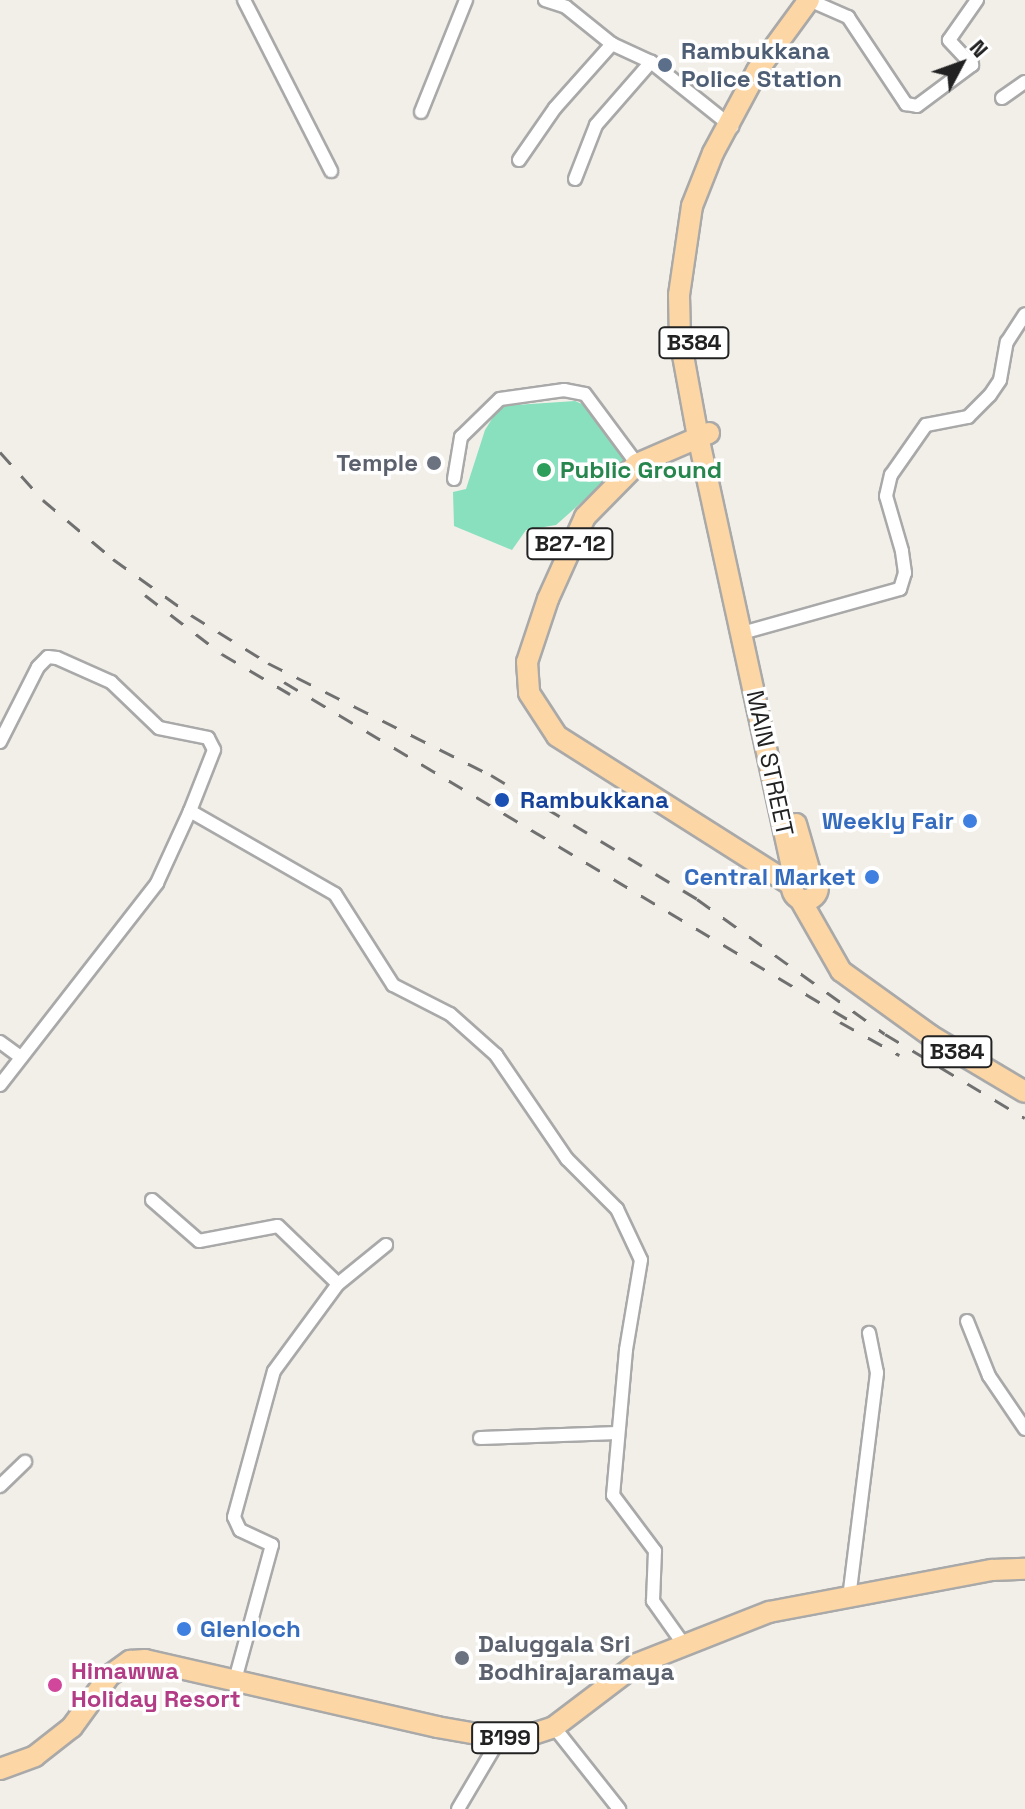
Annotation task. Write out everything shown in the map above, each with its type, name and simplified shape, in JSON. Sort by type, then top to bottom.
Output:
[{"type":"main road","name":"B384","points":[[747,638],[704,435],[680,339],[680,271],[692,206],[731,126],[809,0]]},
{"type":"main road","name":"B27-12","points":[[704,435],[637,464],[573,535],[527,662],[533,707],[557,736],[579,752],[803,887]]},
{"type":"main road","name":"MAIN STREET","points":[[747,638],[803,887],[820,934],[841,971],[1025,1092]]},
{"type":"main road","name":"MAIN STREET","points":[[893,1007],[1025,1077]]},
{"type":"main road","name":"B199","points":[[0,1769],[35,1756],[72,1727],[109,1676],[130,1661],[145,1660],[500,1738],[554,1727],[637,1664],[682,1642],[769,1612],[992,1570],[1025,1569]]},
{"type":"street","points":[[244,0],[331,171]]},
{"type":"street","points":[[421,112],[466,0]]},
{"type":"street","points":[[545,0],[566,7],[612,44],[651,62],[731,126]]},
{"type":"street","points":[[809,0],[848,17],[906,104],[917,106],[972,65],[949,40],[977,0]]},
{"type":"street","points":[[519,160],[555,108],[612,44]]},
{"type":"street","points":[[575,179],[596,125],[651,62]]},
{"type":"street","points":[[1002,98],[1025,82]]},
{"type":"street","points":[[747,638],[900,589],[905,573],[902,551],[886,496],[891,475],[926,425],[968,417],[990,395],[1000,380],[1007,342],[1025,314]]},
{"type":"street","points":[[454,479],[461,437],[500,399],[564,390],[585,394],[637,464]]},
{"type":"street","points":[[0,742],[38,667],[48,657],[111,682],[159,728],[208,738],[214,750],[157,883],[0,1085]]},
{"type":"street","points":[[190,811],[335,894],[393,985],[450,1014],[496,1055],[567,1159],[617,1209],[641,1260],[613,1495],[655,1551],[653,1601],[682,1642]]},
{"type":"street","points":[[0,1042],[21,1057]]},
{"type":"street","points":[[152,1200],[199,1241],[278,1226],[338,1284]]},
{"type":"street","points":[[235,1680],[272,1545],[240,1530],[234,1517],[274,1371],[338,1284],[386,1245]]},
{"type":"street","points":[[967,1321],[989,1376],[1025,1429]]},
{"type":"street","points":[[849,1598],[877,1373],[869,1333]]},
{"type":"street","points":[[480,1438],[618,1433]]},
{"type":"street","points":[[0,1486],[25,1462]]},
{"type":"street","points":[[554,1727],[619,1809]]},
{"type":"street","points":[[458,1809],[500,1738]]},
{"type":"green space","name":"Public Ground","points":[[575,401],[587,406],[627,462],[556,525],[526,530],[512,550],[454,526],[453,492],[466,489],[485,430],[500,406]]},
{"type":"railway","points":[[0,452],[43,500],[113,559],[191,615],[268,663],[491,775],[697,899],[885,1034],[1025,1118]]},
{"type":"railway","points":[[145,595],[222,654],[290,694]]},
{"type":"railway","points":[[284,682],[854,1023]]},
{"type":"railway","points":[[840,1022],[899,1055]]},
{"type":"place","name":"Rambukkana Police Station","points":[[665,65]]},
{"type":"place","name":"Temple","points":[[434,463]]},
{"type":"place","name":"Public Ground","points":[[544,470]]},
{"type":"place","name":"Rambukkana","points":[[502,800]]},
{"type":"place","name":"Weekly Fair","points":[[970,821]]},
{"type":"place","name":"Central Market","points":[[872,877]]},
{"type":"place","name":"Glenloch","points":[[184,1629]]},
{"type":"place","name":"Daluggala Sri Bodhirajaramaya","points":[[462,1658]]},
{"type":"place","name":"Himawwa Holiday Resort","points":[[55,1685]]}]
